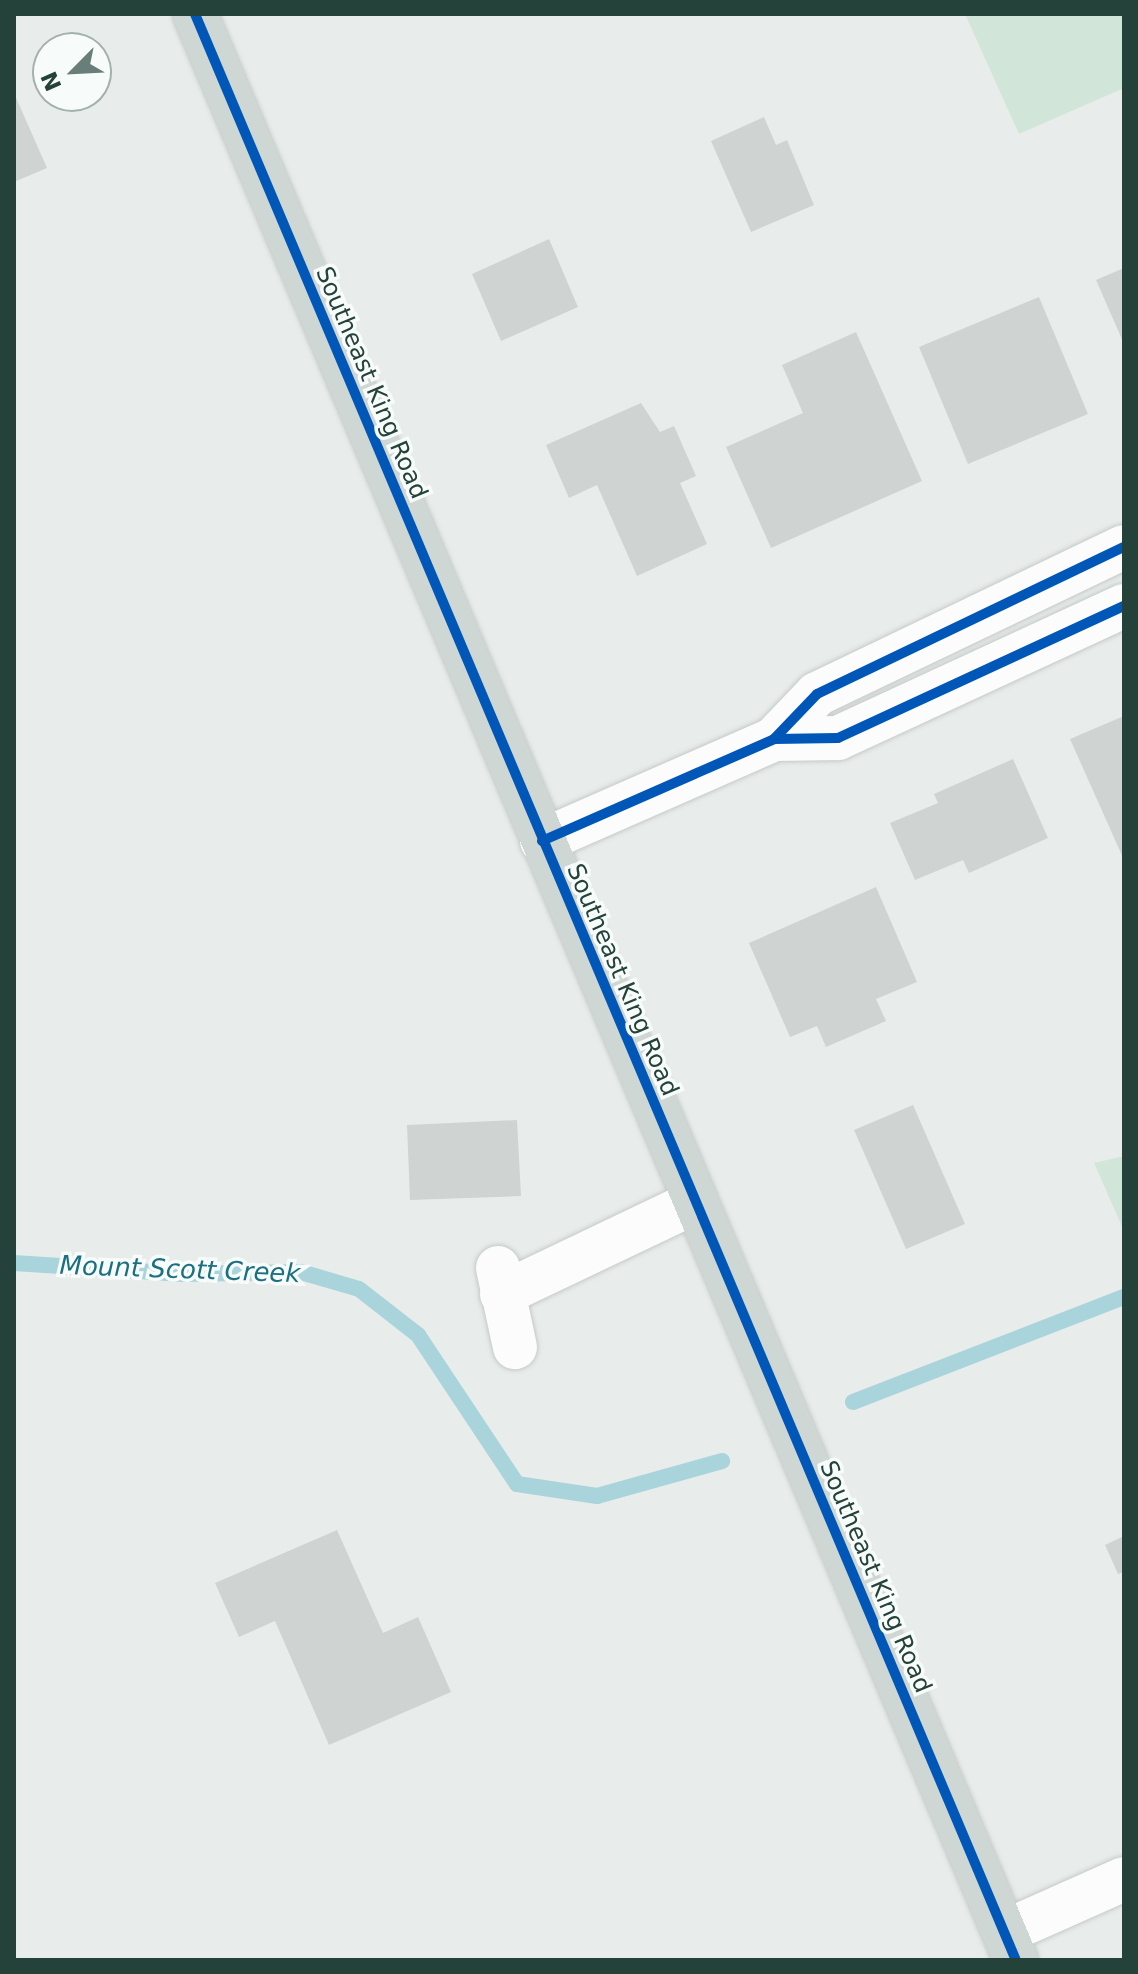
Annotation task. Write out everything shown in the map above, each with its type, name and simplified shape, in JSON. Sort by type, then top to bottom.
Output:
[{"type":"main road","name":"Southeast King Road","points":[[195,14],[1010,1946]]},
{"type":"street","points":[[542,841],[774,739],[817,694],[1124,547]]},
{"type":"street","points":[[774,739],[838,738],[1124,606]]},
{"type":"street","points":[[515,1347],[500,1279],[695,1202]]},
{"type":"street","points":[[1010,1946],[1124,1879]]},
{"type":"green space","points":[[965,14],[1124,14],[1124,88],[1019,134]]},
{"type":"green space","points":[[1124,1156],[1124,1231],[1094,1163]]},
{"type":"building","points":[[14,93],[47,168],[14,182]]},
{"type":"building","points":[[764,117],[776,145],[787,140],[814,205],[751,232],[711,141]]},
{"type":"building","points":[[549,239],[578,307],[501,341],[472,274]]},
{"type":"building","points":[[1124,268],[1124,344],[1096,280]]},
{"type":"building","points":[[1039,297],[1088,414],[968,464],[919,347]]},
{"type":"building","points":[[856,332],[922,481],[771,548],[726,447],[803,413],[782,365]]},
{"type":"building","points":[[641,403],[660,432],[674,426],[696,476],[680,483],[707,544],[637,576],[597,485],[569,498],[546,445]]},
{"type":"building","points":[[1124,716],[1124,860],[1070,739]]},
{"type":"building","points":[[1013,759],[1048,838],[969,873],[963,860],[915,880],[890,823],[938,803],[934,794]]},
{"type":"building","points":[[876,887],[917,982],[876,999],[886,1021],[826,1047],[817,1026],[790,1037],[749,943]]},
{"type":"building","points":[[913,1105],[965,1224],[906,1249],[854,1130]]},
{"type":"building","points":[[517,1120],[521,1196],[410,1200],[407,1125]]},
{"type":"building","points":[[337,1530],[383,1633],[418,1617],[451,1692],[329,1745],[275,1621],[239,1637],[215,1583]]},
{"type":"building","points":[[1124,1536],[1124,1572],[1118,1574],[1105,1545]]},
{"type":"waterway","name":"Mount Scott Creek","points":[[14,1263],[184,1274],[301,1272],[359,1289],[418,1335],[517,1484],[597,1496],[722,1461]]},
{"type":"waterway","name":"Mount Scott Creek","points":[[853,1402],[1124,1297]]},
{"type":"cycle path","points":[[195,14],[1016,1960]]},
{"type":"cycle path","points":[[774,739],[817,694],[1124,547]]},
{"type":"cycle path","points":[[542,841],[774,739],[838,738],[1124,606]]}]
